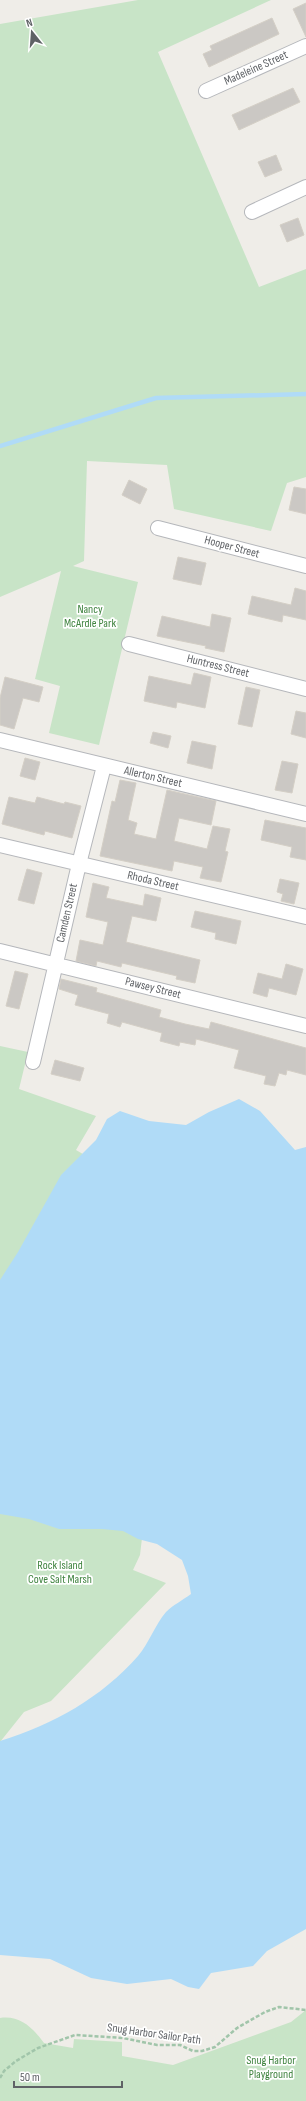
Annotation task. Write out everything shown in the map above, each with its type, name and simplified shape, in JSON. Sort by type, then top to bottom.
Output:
[{"type":"street","name":"Madeleine Street","points":[[206,90],[306,46]]},
{"type":"street","points":[[252,212],[306,187]]},
{"type":"street","name":"Hooper Street","points":[[158,528],[306,566]]},
{"type":"street","name":"Huntress Street","points":[[129,644],[306,688]]},
{"type":"street","name":"Allerton Street","points":[[0,740],[306,814]]},
{"type":"street","name":"Camden Street","points":[[33,1062],[55,964],[104,766]]},
{"type":"street","name":"Rhoda Street","points":[[0,845],[306,917]]},
{"type":"street","name":"Pawsey Street","points":[[0,951],[306,1026]]},
{"type":"path","name":"Snug Harbor Sailor Path","points":[[0,2078],[4,2071],[38,2048],[74,2035],[123,2038],[157,2045],[180,2045],[193,2051],[202,2051],[215,2047],[237,2028],[265,2012],[279,2007],[306,2010]]},
{"type":"green space","name":"Nancy McArdle Park","points":[[138,0],[271,0],[158,52],[259,287],[306,269],[306,477],[287,483],[271,531],[174,509],[167,465],[87,461],[84,561],[73,566],[138,582],[99,745],[49,733],[60,686],[35,679],[61,571],[0,597],[0,24]]},
{"type":"green space","points":[[0,1046],[28,1052],[19,1089],[96,1116],[76,1150],[112,1171],[0,1284]]},
{"type":"green space","name":"Rock Island Cove Salt Marsh","points":[[0,1488],[112,1521],[142,1538],[140,1555],[133,1570],[166,1583],[51,1701],[24,1712],[0,1742]]},
{"type":"green space","name":"Snug Harbor Playground","points":[[306,2010],[306,2101],[0,2101],[0,2018],[20,2021],[31,2028],[44,2043],[73,2048],[74,2039],[122,2042],[122,2056],[173,2065],[291,2022]]},
{"type":"water","points":[[239,1099],[260,1111],[295,1150],[306,1147],[306,1929],[267,1951],[253,1966],[211,1973],[199,1989],[188,1987],[171,1979],[127,1984],[91,1978],[50,1959],[0,1955],[0,1741],[58,1718],[92,1697],[124,1671],[138,1656],[166,1612],[191,1594],[188,1576],[182,1560],[157,1544],[138,1539],[123,1531],[102,1529],[59,1529],[29,1519],[0,1514],[0,1280],[18,1252],[61,1175],[96,1140],[107,1119],[120,1111],[149,1121],[186,1125],[209,1112]]},
{"type":"building","points":[[306,3],[306,37],[293,9]]},
{"type":"building","points":[[272,18],[279,34],[209,67],[203,54],[212,50],[210,46]]},
{"type":"building","points":[[293,88],[300,102],[239,130],[232,115]]},
{"type":"building","points":[[276,155],[282,170],[265,177],[258,162]]},
{"type":"building","points":[[298,218],[304,235],[287,242],[280,225]]},
{"type":"building","points":[[129,480],[147,489],[140,504],[122,495]]},
{"type":"building","points":[[294,487],[306,489],[306,514],[289,510]]},
{"type":"building","points":[[178,557],[206,563],[201,585],[173,579]]},
{"type":"building","points":[[295,588],[306,591],[306,620],[283,615],[282,622],[248,614],[252,596],[291,605]]},
{"type":"building","points":[[212,614],[231,618],[224,652],[205,648],[206,646],[157,636],[162,616],[210,627]]},
{"type":"building","points":[[194,673],[211,677],[205,708],[177,702],[176,708],[144,701],[149,676],[191,685]]},
{"type":"building","points":[[5,677],[43,687],[39,702],[23,698],[14,729],[0,725],[0,698]]},
{"type":"building","points":[[246,687],[260,690],[252,727],[238,724]]},
{"type":"building","points":[[296,711],[306,713],[306,738],[291,734]]},
{"type":"building","points":[[153,732],[171,736],[168,748],[150,743]]},
{"type":"building","points":[[192,741],[216,746],[212,769],[187,763]]},
{"type":"building","points":[[25,758],[40,762],[35,780],[20,776]]},
{"type":"building","points":[[282,761],[298,764],[292,793],[275,790]]},
{"type":"building","points":[[120,780],[136,783],[128,820],[137,823],[134,834],[156,839],[167,790],[216,801],[211,825],[179,818],[174,841],[207,849],[213,826],[230,829],[225,851],[228,852],[221,882],[200,878],[203,867],[174,861],[172,871],[100,856],[112,801],[115,802]]},
{"type":"building","points":[[9,797],[35,803],[37,797],[64,804],[65,802],[81,806],[72,838],[45,831],[44,835],[2,824]]},
{"type":"building","points":[[265,820],[306,828],[306,860],[290,857],[292,847],[261,840]]},
{"type":"building","points":[[27,869],[42,873],[34,904],[18,900]]},
{"type":"building","points":[[280,879],[299,883],[294,904],[281,901],[283,894],[277,892]]},
{"type":"building","points":[[93,883],[109,887],[106,898],[143,906],[145,894],[161,898],[156,921],[132,916],[126,942],[200,960],[195,983],[176,979],[177,976],[122,963],[121,967],[97,961],[96,966],[76,961],[80,940],[103,945],[108,922],[86,917]]},
{"type":"building","points":[[195,911],[241,921],[236,944],[215,939],[216,933],[191,927]]},
{"type":"building","points":[[286,964],[303,969],[296,995],[269,988],[267,997],[253,993],[258,973],[282,979]]},
{"type":"building","points":[[15,971],[28,974],[19,1009],[6,1006]]},
{"type":"building","points":[[61,979],[97,988],[96,992],[161,1010],[159,1017],[209,1029],[211,1022],[306,1048],[306,1075],[287,1070],[286,1075],[279,1073],[275,1086],[264,1084],[266,1076],[234,1068],[239,1050],[196,1039],[195,1045],[180,1042],[179,1046],[160,1041],[162,1033],[122,1022],[120,1027],[107,1023],[109,1014],[75,1005],[78,995],[59,989]]},
{"type":"building","points":[[55,1060],[84,1068],[80,1081],[51,1074]]},
{"type":"waterway","points":[[0,446],[156,398],[306,394]]}]
